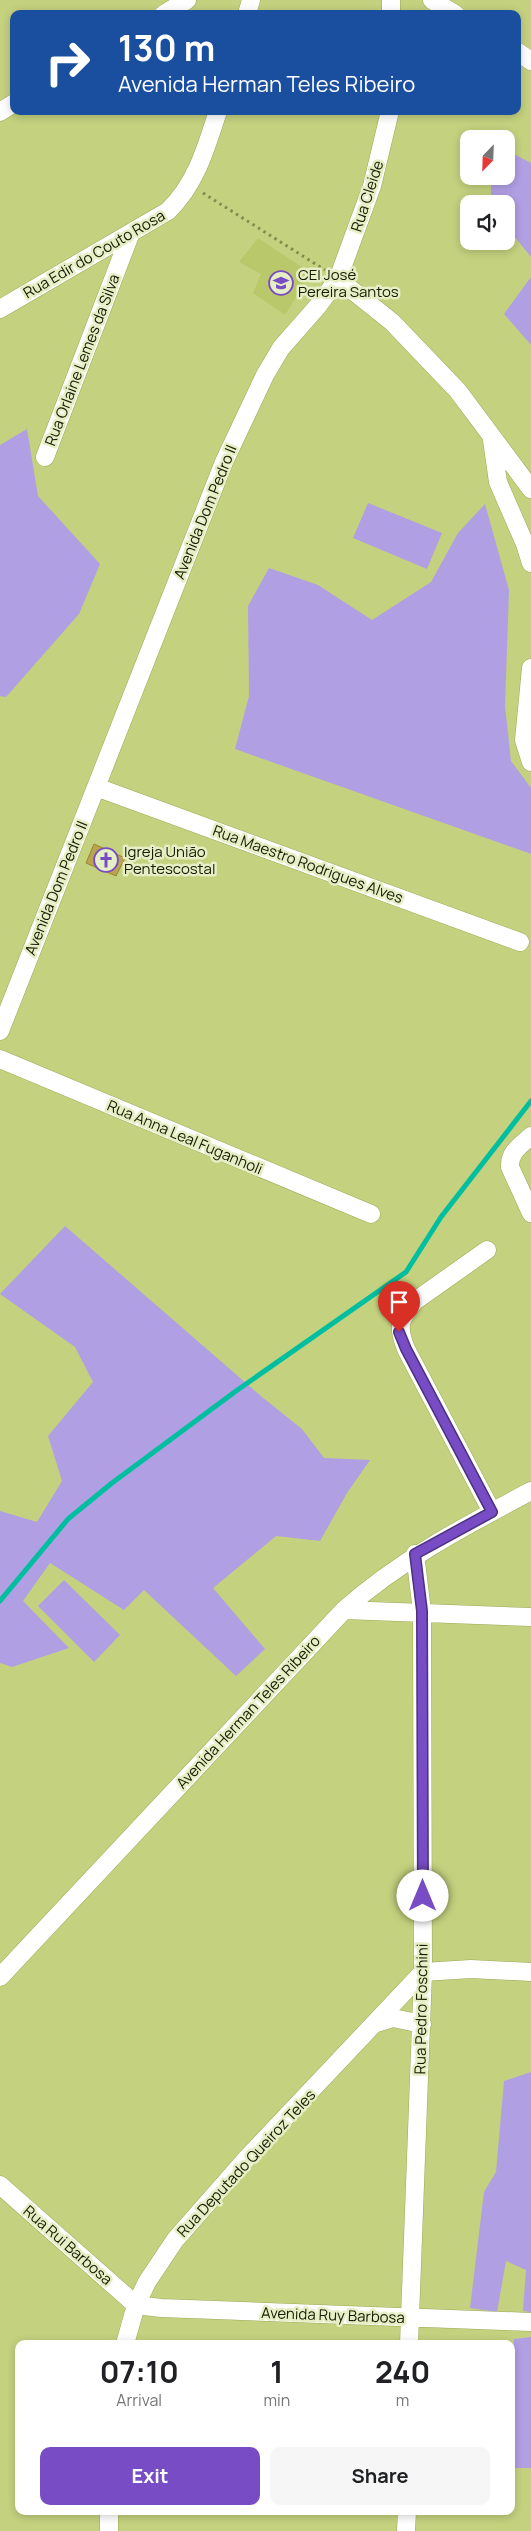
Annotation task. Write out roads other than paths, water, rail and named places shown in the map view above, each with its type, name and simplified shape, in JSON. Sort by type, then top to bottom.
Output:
[{"type":"street","points":[[171,10],[188,0]]},
{"type":"street","points":[[432,0],[448,10]]},
{"type":"street","name":"Rua Edir do Couto Rosa","points":[[0,309],[168,212],[183,197],[190,185],[216,115]]},
{"type":"street","name":"Rua Cleide","points":[[338,279],[372,186],[389,115]]},
{"type":"street","name":"Rua Orlaine Lemes da Silva","points":[[45,457],[130,235]]},
{"type":"street","points":[[338,279],[392,322],[458,391],[531,490]]},
{"type":"street","name":"Avenida Dom Pedro II","points":[[0,1031],[224,462],[280,348],[317,307],[338,279]]},
{"type":"street","points":[[492,437],[498,482],[525,544],[531,563]]},
{"type":"street","points":[[531,668],[524,740],[531,762]]},
{"type":"street","name":"Rua Maestro Rodrigues Alves","points":[[96,787],[520,942]]},
{"type":"street","name":"Rua Anna Leal Fuganholi","points":[[0,1059],[371,1214]]},
{"type":"street","points":[[531,1136],[510,1156],[509,1160],[510,1167],[531,1213]]},
{"type":"street","points":[[487,1250],[415,1301],[405,1312],[399,1332],[406,1349],[492,1512]]},
{"type":"street","name":"Avenida Herman Teles Ribeiro","points":[[0,1977],[344,1610],[365,1591],[415,1554],[531,1491]]},
{"type":"street","name":"Rua Pedro Foschini","points":[[409,2340],[423,1972],[422,1611],[415,1554]]},
{"type":"street","points":[[344,1610],[422,1611],[531,1617]]},
{"type":"street","points":[[423,1972],[470,1969],[531,1972]]},
{"type":"street","name":"Rua Deputado Queiroz Teles","points":[[126,2340],[136,2304],[159,2261],[206,2202],[423,1972]]},
{"type":"street","points":[[376,2023],[393,2018],[422,2024]]},
{"type":"street","name":"Rua Rui Barbosa","points":[[0,2185],[136,2304]]},
{"type":"street","name":"Avenida Ruy Barbosa","points":[[136,2304],[161,2308],[531,2322]]},
{"type":"street","points":[[109,2515],[109,2531]]},
{"type":"street","points":[[406,2531],[407,2515]]},
{"type":"waterway","points":[[0,1601],[68,1519],[112,1483],[236,1391],[406,1272],[441,1217],[531,1101]]},
{"type":"place","name":"CEI José Pereira Santos","points":[[281,283]]},
{"type":"place","name":"Igreja União Pentescostal","points":[[106,860]]}]
